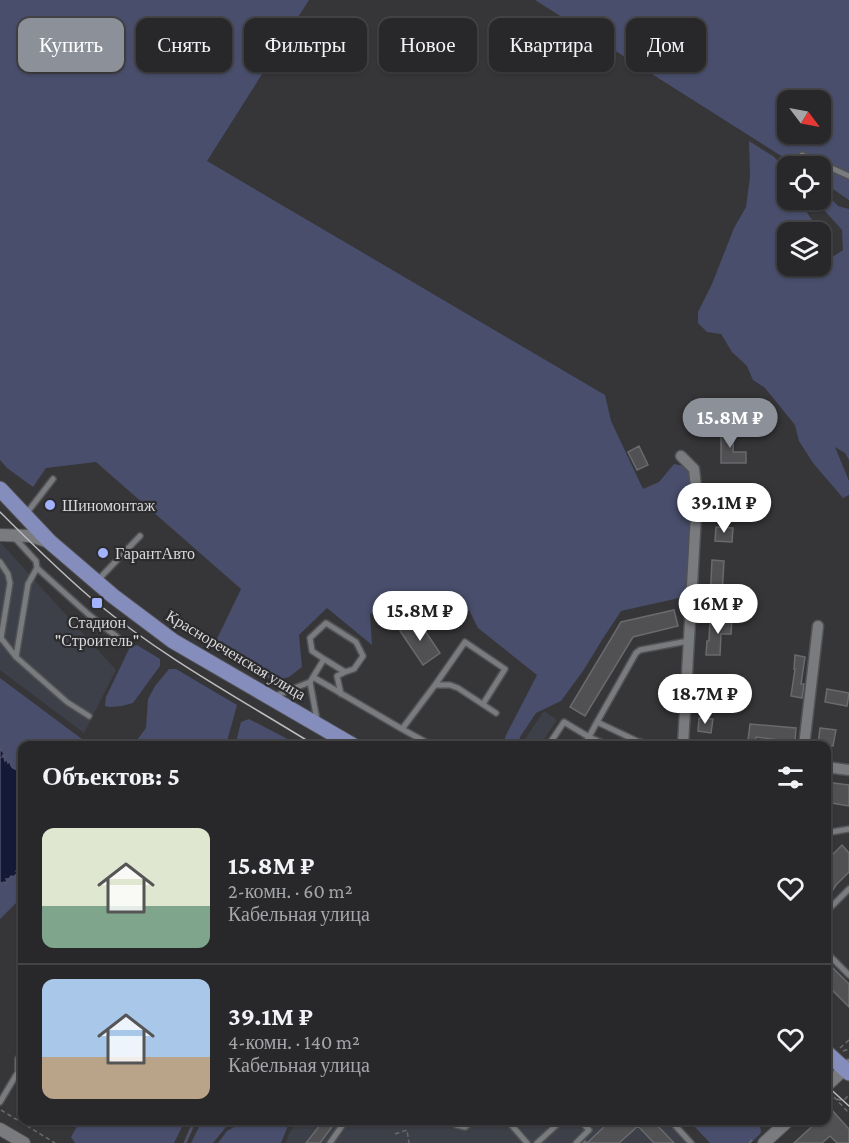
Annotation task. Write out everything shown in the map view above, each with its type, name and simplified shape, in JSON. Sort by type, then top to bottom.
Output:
[{"type":"main road","name":"Краснореченская улица","points":[[0,489],[50,542],[96,582],[173,641],[345,741]]},
{"type":"main road","points":[[831,1056],[848,1069]]},
{"type":"street","points":[[681,456],[694,469],[697,497],[683,741]]},
{"type":"street","points":[[6,535],[22,528],[25,520],[24,514]]},
{"type":"street","points":[[6,535],[31,536],[50,542]]},
{"type":"street","points":[[805,741],[818,626]]},
{"type":"street","points":[[831,768],[849,770]]},
{"type":"street","points":[[831,1082],[848,1069]]},
{"type":"street","points":[[764,1143],[779,1125]]},
{"type":"street","points":[[0,1129],[24,1143]]},
{"type":"lane","points":[[802,155],[849,176]]},
{"type":"lane","points":[[24,514],[53,479]]},
{"type":"lane","points":[[6,535],[36,561],[38,568],[88,614],[126,644]]},
{"type":"lane","points":[[96,582],[140,536]]},
{"type":"lane","points":[[0,562],[8,574],[10,583],[1,638],[16,657],[67,702],[89,716]]},
{"type":"lane","points":[[16,657],[28,584],[38,568]]},
{"type":"lane","points":[[341,694],[337,676],[354,669],[363,656],[362,651],[356,642],[326,623],[310,638],[312,651],[345,672]]},
{"type":"lane","points":[[587,741],[636,653],[640,650],[689,641]]},
{"type":"lane","points":[[402,729],[465,642],[505,669],[483,704]]},
{"type":"lane","points":[[271,698],[311,680],[324,659]]},
{"type":"lane","points":[[311,680],[341,694],[424,741]]},
{"type":"lane","points":[[311,680],[318,725]]},
{"type":"lane","points":[[435,685],[450,685],[458,688],[496,713]]},
{"type":"lane","points":[[551,741],[564,722],[598,741]]},
{"type":"lane","points":[[597,722],[637,741]]},
{"type":"lane","points":[[831,832],[849,830]]},
{"type":"lane","points":[[831,907],[849,889]]},
{"type":"lane","points":[[831,957],[849,975]]},
{"type":"lane","points":[[0,1102],[18,1071]]},
{"type":"lane","points":[[330,1143],[343,1125]]},
{"type":"lane","points":[[511,1125],[527,1143]]},
{"type":"lane","points":[[537,1143],[557,1125]]},
{"type":"lane","points":[[576,1143],[589,1130],[584,1125]]},
{"type":"lane","points":[[675,1125],[691,1143]]},
{"type":"path","points":[[834,1097],[840,1100],[849,1095]]},
{"type":"path","points":[[834,1097],[849,1113]]},
{"type":"path","points":[[0,1109],[18,1120]]},
{"type":"path","points":[[26,1125],[55,1143]]},
{"type":"path","points":[[395,1134],[407,1130],[409,1143]]},
{"type":"shaded area","points":[[0,0],[309,0],[298,18],[244,18],[244,72],[263,72],[207,161],[605,395],[611,421],[643,489],[659,482],[674,464],[684,466],[690,473],[694,500],[688,596],[621,611],[561,701],[536,713],[519,741],[504,741],[537,675],[478,628],[469,610],[420,610],[398,595],[396,607],[370,614],[372,645],[327,608],[299,635],[302,667],[289,677],[274,681],[214,645],[241,589],[96,462],[46,468],[33,487],[0,460]]},
{"type":"shaded area","points":[[535,0],[849,0],[849,200],[831,188],[831,156],[781,156],[649,72],[706,72],[706,18],[626,18],[626,58],[614,50],[614,18],[563,18]]},
{"type":"shaded area","points":[[749,141],[777,160],[777,210],[805,210],[813,222],[777,222],[777,276],[831,276],[831,258],[843,250],[842,230],[825,210],[831,210],[831,198],[838,206],[849,209],[849,460],[845,453],[835,447],[849,481],[849,495],[843,498],[813,463],[799,441],[795,425],[765,388],[753,380],[747,366],[732,352],[721,334],[707,332],[698,323],[698,312],[712,284],[734,228],[746,207],[750,177]]},
{"type":"shaded area","points":[[0,542],[116,670],[84,733],[0,670]]},
{"type":"shaded area","points":[[137,645],[160,659],[160,666],[133,703],[122,706],[105,706],[106,697],[130,647]]},
{"type":"shaded area","points":[[169,669],[176,669],[237,705],[227,741],[137,741],[146,728],[148,699]]},
{"type":"shaded area","points":[[0,678],[85,741],[18,741],[18,770],[1,757],[4,752],[0,747]]},
{"type":"shaded area","points":[[544,711],[557,720],[543,741],[524,741]]},
{"type":"shaded area","points":[[249,719],[291,741],[264,739],[236,741],[241,722]]},
{"type":"shaded area","points":[[2,746],[1,750],[4,753],[2,757],[8,755],[4,757],[5,761],[7,759],[11,766],[18,770],[18,869],[16,871],[18,876],[6,879],[6,884],[0,882],[0,747]]},
{"type":"shaded area","points":[[18,869],[18,901],[0,919],[0,882],[7,881],[6,879],[15,874]]},
{"type":"shaded area","points":[[78,1125],[183,1125],[174,1143],[75,1143],[71,1137]]},
{"type":"shaded area","points":[[200,1125],[229,1125],[213,1143],[191,1143]]},
{"type":"shaded area","points":[[237,1125],[288,1125],[281,1143],[218,1143],[227,1131]]},
{"type":"shaded area","points":[[296,1125],[679,1125],[696,1143],[286,1143],[289,1133]]},
{"type":"shaded area","points":[[693,1125],[760,1125],[761,1133],[751,1143],[710,1143]]},
{"type":"building","points":[[721,428],[734,429],[733,452],[746,452],[746,463],[721,463]]},
{"type":"building","points":[[639,446],[648,465],[637,470],[628,452]]},
{"type":"building","points":[[715,495],[730,495],[730,508],[715,508]]},
{"type":"building","points":[[716,527],[733,528],[732,542],[715,541]]},
{"type":"building","points":[[712,560],[724,561],[722,595],[727,595],[727,604],[710,603]]},
{"type":"building","points":[[674,610],[678,626],[633,637],[585,716],[570,707],[621,622]]},
{"type":"building","points":[[710,618],[732,619],[731,634],[721,634],[720,655],[706,655]]},
{"type":"building","points":[[417,619],[440,653],[423,665],[400,631]]},
{"type":"building","points":[[795,655],[805,657],[801,684],[804,684],[802,698],[791,696]]},
{"type":"building","points":[[827,689],[849,693],[847,706],[825,702]]},
{"type":"building","points":[[699,718],[713,719],[711,733],[698,731]]},
{"type":"building","points":[[750,724],[796,728],[795,741],[756,737],[756,741],[748,740]]},
{"type":"building","points":[[820,728],[836,730],[833,746],[831,741],[818,741]]},
{"type":"building","points":[[831,783],[849,785],[849,806],[831,803]]},
{"type":"building","points":[[842,845],[849,853],[849,872],[831,893],[831,856]]},
{"type":"building","points":[[831,966],[849,984],[849,1007],[831,989]]},
{"type":"building","points":[[831,1109],[849,1129],[849,1143],[837,1143],[830,1136],[822,1143],[794,1143],[814,1125],[831,1125]]},
{"type":"building","points":[[320,1125],[333,1125],[320,1143],[306,1143]]},
{"type":"building","points":[[606,1125],[657,1125],[674,1143],[654,1143],[638,1126],[619,1143],[587,1143]]},
{"type":"waterway","points":[[185,1143],[193,1125]]},
{"type":"tram line","points":[[0,512],[72,581],[123,623],[204,678],[308,741]]},
{"type":"tram line","points":[[831,1090],[849,1106]]},
{"type":"place","name":"Шиномонтаж","points":[[50,505]]},
{"type":"place","name":"ГарантАвто","points":[[103,553]]},
{"type":"place","name":"Стадион \"Строитель\"","points":[[97,603]]}]
